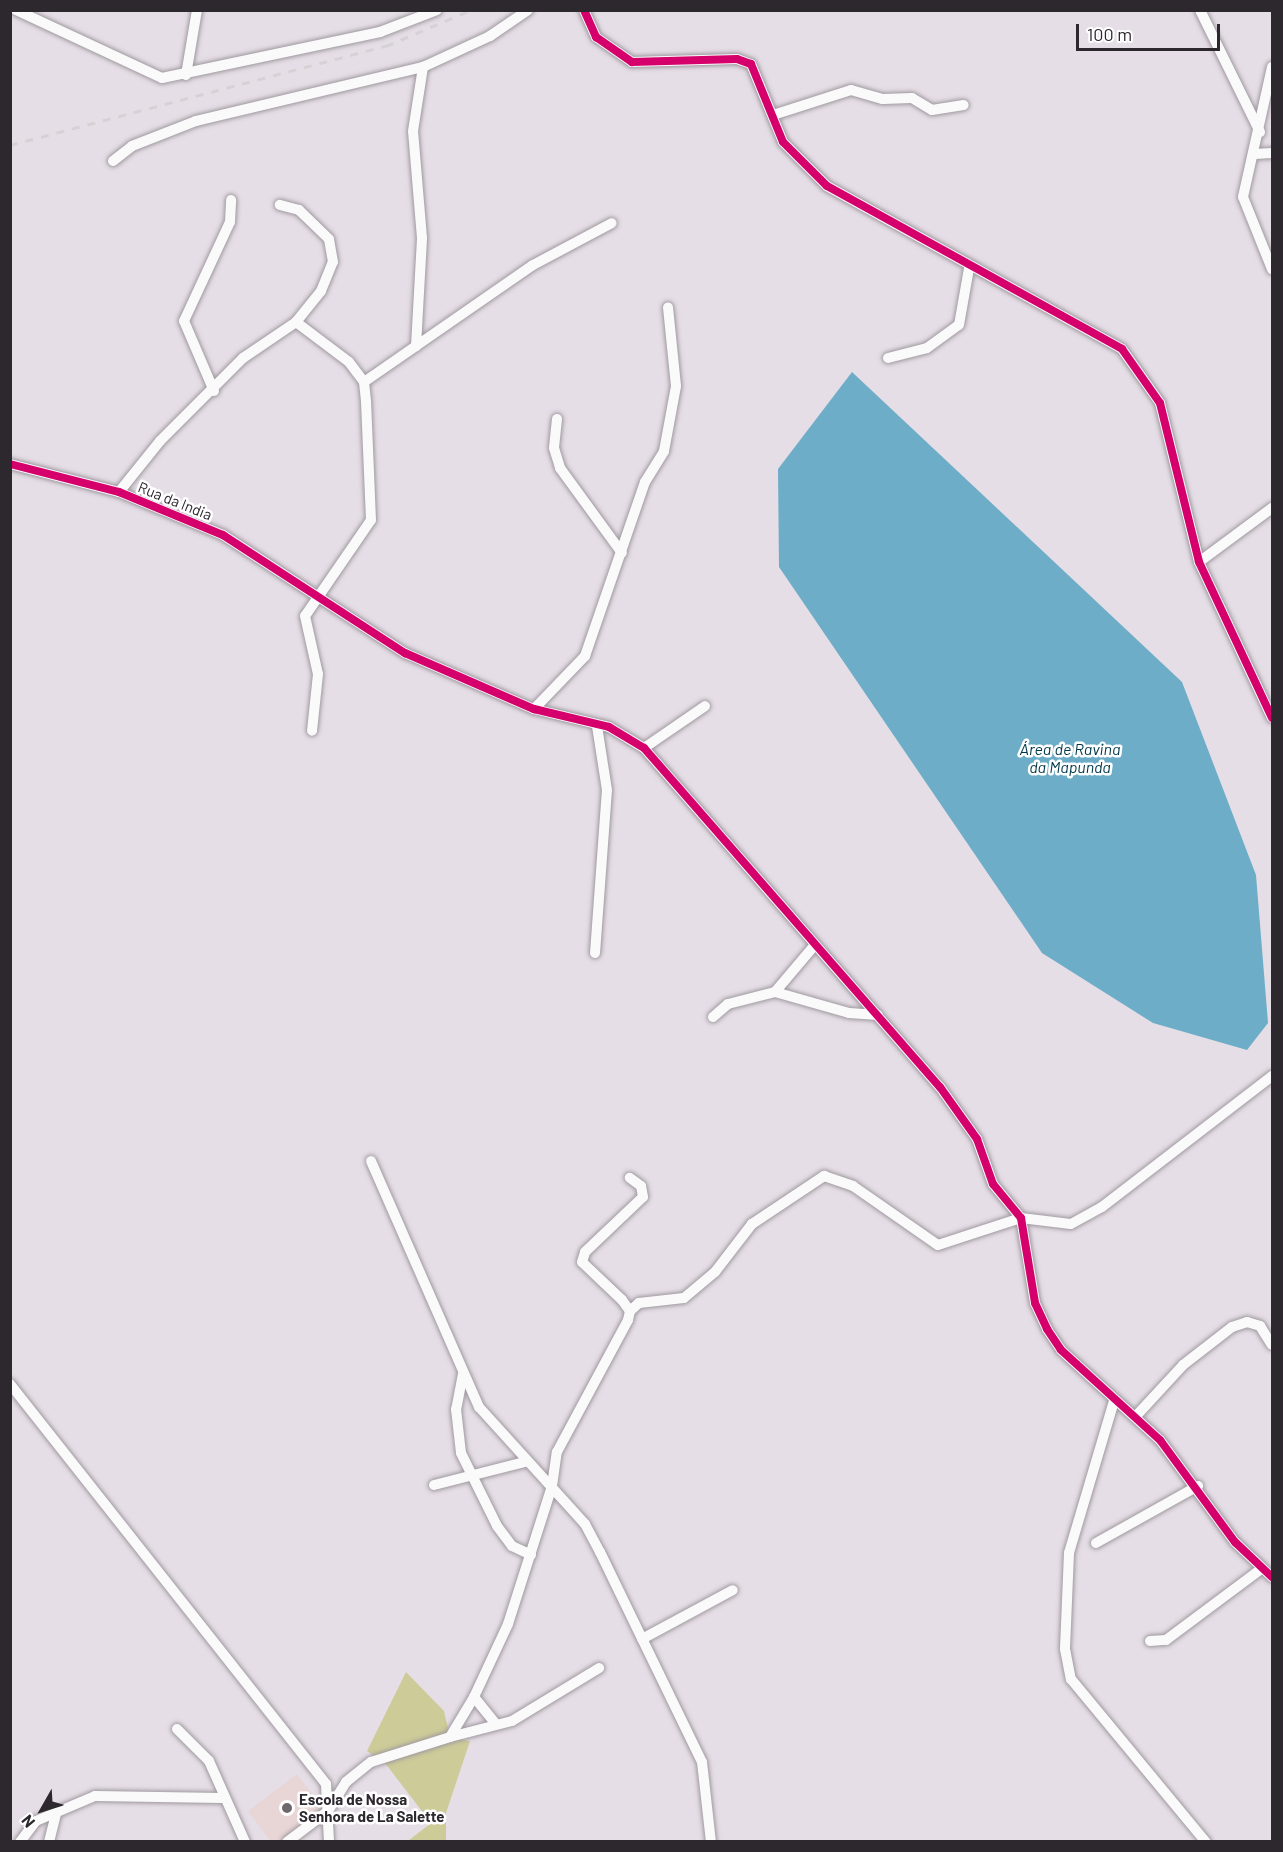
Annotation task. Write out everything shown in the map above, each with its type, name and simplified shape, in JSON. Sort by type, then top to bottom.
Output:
[{"type":"street","points":[[16,10],[138,71],[162,78],[186,75],[380,32],[436,10]]},
{"type":"street","points":[[186,75],[197,10]]},
{"type":"street","points":[[113,161],[132,146],[196,121],[423,67],[490,36],[528,10]]},
{"type":"street","points":[[584,10],[596,37],[632,62],[737,59],[751,64],[773,115],[802,167],[969,268],[1096,331],[1142,371],[1160,403],[1199,562],[1272,718]]},
{"type":"street","points":[[1200,10],[1260,132]]},
{"type":"street","points":[[416,346],[422,238],[412,131],[423,67]]},
{"type":"street","points":[[1272,67],[1244,210],[1272,269]]},
{"type":"street","points":[[773,115],[851,90],[883,99],[912,98],[932,110],[964,105]]},
{"type":"street","points":[[1255,154],[1272,153]]},
{"type":"street","points":[[214,391],[184,321],[230,222],[231,200]]},
{"type":"street","points":[[119,492],[160,441],[214,391],[243,358],[296,322],[321,291],[333,262],[329,239],[316,223],[280,205]]},
{"type":"street","points":[[364,382],[533,266],[612,223]]},
{"type":"street","points":[[888,358],[927,348],[959,325],[969,268]]},
{"type":"street","points":[[534,709],[585,656],[672,419],[675,348],[668,307]]},
{"type":"street","points":[[296,322],[349,362],[364,382],[371,520],[313,598],[305,616],[318,674],[312,731]]},
{"type":"street","points":[[557,418],[554,448],[560,468],[622,553]]},
{"type":"street","name":"Rua da India","points":[[10,464],[119,492],[223,535],[313,598],[405,653],[534,709],[597,726],[644,748]]},
{"type":"street","points":[[1199,562],[1272,508]]},
{"type":"street","points":[[705,706],[644,748],[813,947],[878,1015],[940,1087],[977,1139],[993,1184],[1021,1218],[1035,1303],[1047,1329],[1114,1401],[1136,1416],[1198,1486],[1260,1570],[1272,1577]]},
{"type":"street","points":[[595,953],[607,790],[597,726]]},
{"type":"street","points":[[775,992],[813,947]]},
{"type":"street","points":[[712,1017],[728,1004],[775,992],[849,1013],[878,1015]]},
{"type":"street","points":[[450,1737],[474,1697],[508,1624],[552,1486],[558,1452],[595,1390],[630,1311],[639,1303],[684,1298],[715,1272],[752,1224],[824,1176],[853,1186],[938,1245],[1021,1218],[1071,1224],[1102,1207],[1272,1076]]},
{"type":"street","points":[[371,1161],[479,1407],[525,1462],[552,1486],[585,1524],[702,1762],[711,1842]]},
{"type":"street","points":[[630,1178],[641,1186],[643,1197],[585,1252],[582,1262],[630,1311]]},
{"type":"street","points":[[1136,1416],[1183,1365],[1232,1327],[1247,1322],[1260,1326],[1272,1345]]},
{"type":"street","points":[[463,1374],[456,1409],[458,1437],[473,1480],[496,1526],[512,1546],[531,1555]]},
{"type":"street","points":[[10,1384],[326,1784],[329,1842]]},
{"type":"street","points":[[1114,1401],[1069,1553],[1065,1649],[1071,1679],[1206,1842]]},
{"type":"street","points":[[434,1485],[473,1480],[525,1462]]},
{"type":"street","points":[[1096,1543],[1198,1486]]},
{"type":"street","points":[[1149,1641],[1166,1640],[1260,1570]]},
{"type":"street","points":[[642,1639],[733,1590]]},
{"type":"street","points":[[287,1842],[327,1812],[342,1786],[371,1762],[495,1723],[512,1721],[549,1701],[599,1668]]},
{"type":"street","points":[[474,1697],[495,1723]]},
{"type":"street","points":[[177,1729],[209,1761],[222,1798],[245,1842]]},
{"type":"street","points":[[20,1842],[36,1821],[95,1796],[222,1798]]},
{"type":"street","points":[[49,1842],[56,1813]]},
{"type":"shaded area","points":[[406,1672],[444,1711],[450,1737],[470,1741],[446,1813],[446,1841],[408,1841],[431,1823],[385,1763],[367,1751]]},
{"type":"shaded area","name":"Escola de Nossa Senhora de La Salette","points":[[297,1774],[325,1811],[285,1841],[271,1842],[248,1811]]},
{"type":"water","name":"Área de Ravina da Mapunda","points":[[852,372],[1182,682],[1256,875],[1268,1023],[1247,1050],[1153,1023],[1042,953],[779,567],[778,469]]},
{"type":"railway","points":[[10,145],[386,46],[471,10]]},
{"type":"cycle path","points":[[584,10],[596,37],[632,62],[737,59],[751,64],[783,142],[827,186],[1122,349],[1160,403],[1199,562],[1272,718]]},
{"type":"cycle path","points":[[10,464],[119,492],[223,535],[405,653],[534,709],[609,727],[644,748],[940,1087],[977,1139],[993,1184],[1021,1218],[1035,1303],[1047,1329],[1061,1350],[1160,1440],[1235,1542],[1272,1577]]},
{"type":"place","name":"Escola de Nossa Senhora de La Salette","points":[[287,1808]]}]
